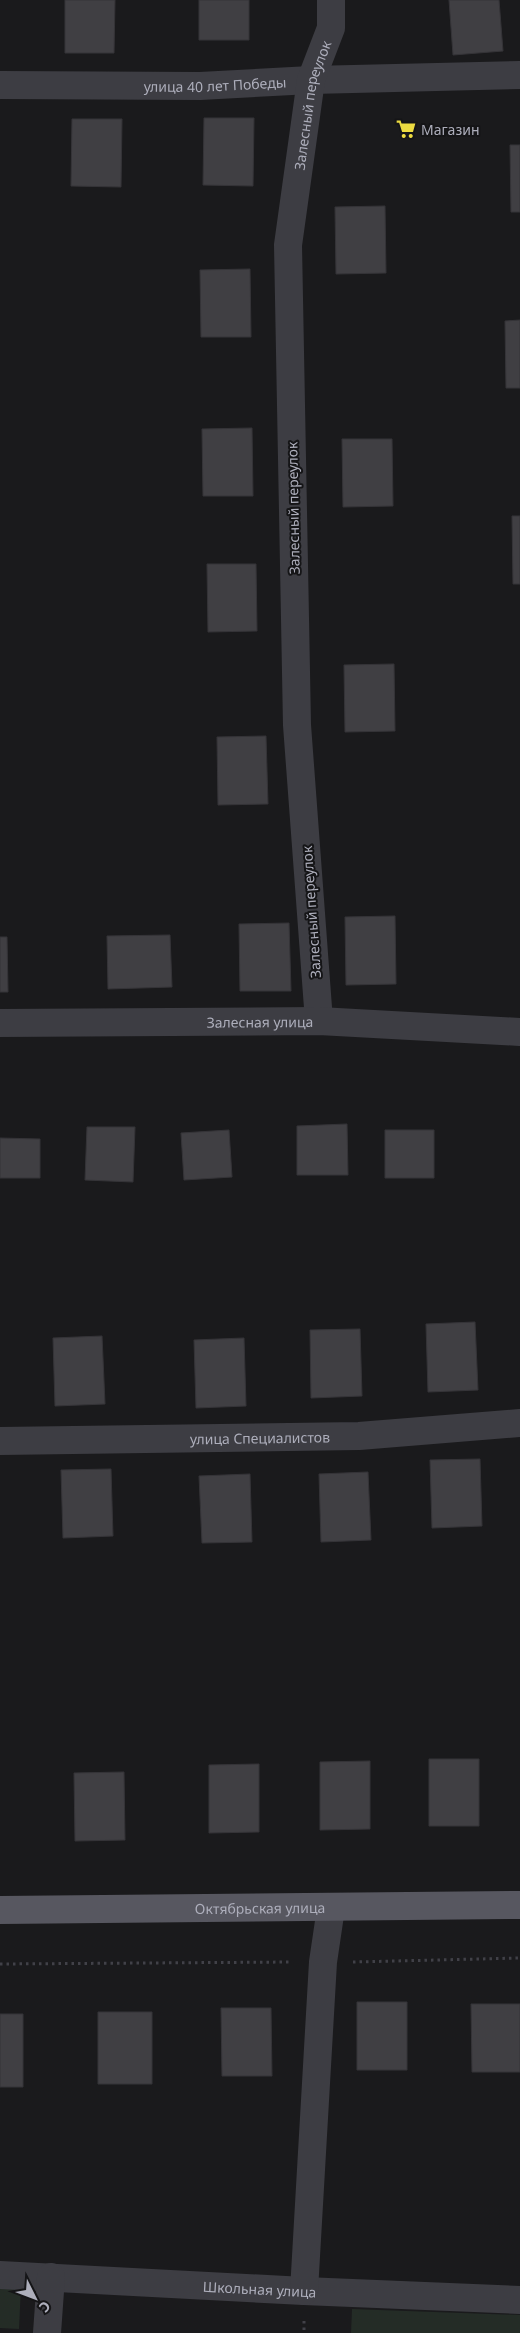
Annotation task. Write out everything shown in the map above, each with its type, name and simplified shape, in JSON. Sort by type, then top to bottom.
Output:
[{"type":"main road","name":"Октябрьская улица","points":[[0,1910],[520,1905]]},
{"type":"street","name":"Залесный переулок","points":[[319,1021],[297,725],[288,245],[311,80],[331,28],[331,0]]},
{"type":"street","name":"улица 40 лет Победы","points":[[0,85],[200,86],[311,80],[520,75]]},
{"type":"street","name":"Залесная улица","points":[[0,1023],[319,1021],[520,1032]]},
{"type":"street","name":"улица Специалистов","points":[[0,1441],[359,1436],[520,1423]]},
{"type":"street","points":[[304,2292],[323,1962],[331,1908]]},
{"type":"street","name":"Школьная улица","points":[[0,2275],[304,2292],[520,2300]]},
{"type":"street","points":[[47,2333],[51,2277]]},
{"type":"path","points":[[0,1964],[323,1962],[520,1958]]},
{"type":"shaded area","points":[[0,2286],[21,2287],[19,2329],[0,2328]]},
{"type":"shaded area","points":[[352,2309],[520,2315],[520,2333],[351,2333]]},
{"type":"building","points":[[65,0],[115,0],[114,53],[65,53]]},
{"type":"building","points":[[199,0],[249,0],[249,40],[199,40]]},
{"type":"building","points":[[449,0],[499,0],[503,51],[453,55]]},
{"type":"building","points":[[204,118],[254,118],[253,186],[203,185]]},
{"type":"building","points":[[72,119],[122,119],[121,187],[71,186]]},
{"type":"building","points":[[510,145],[520,145],[520,212],[511,212]]},
{"type":"building","points":[[385,206],[386,273],[336,274],[335,207]]},
{"type":"building","points":[[250,269],[251,337],[201,337],[200,270]]},
{"type":"building","points":[[520,320],[520,388],[506,388],[505,321]]},
{"type":"building","points":[[252,428],[253,496],[203,496],[202,429]]},
{"type":"building","points":[[342,439],[392,439],[393,506],[343,507]]},
{"type":"building","points":[[512,516],[520,516],[520,584],[513,584]]},
{"type":"building","points":[[207,564],[256,564],[257,631],[208,632]]},
{"type":"building","points":[[394,664],[395,731],[345,732],[344,665]]},
{"type":"building","points":[[266,736],[268,804],[218,805],[217,737]]},
{"type":"building","points":[[395,916],[396,984],[346,985],[345,917]]},
{"type":"building","points":[[289,923],[291,991],[240,991],[239,924]]},
{"type":"building","points":[[170,935],[172,987],[108,989],[107,936]]},
{"type":"building","points":[[0,937],[7,937],[8,992],[0,992]]},
{"type":"building","points":[[347,1124],[348,1175],[297,1175],[297,1126]]},
{"type":"building","points":[[87,1127],[135,1127],[133,1182],[85,1180]]},
{"type":"building","points":[[229,1130],[232,1177],[184,1180],[181,1133]]},
{"type":"building","points":[[385,1130],[434,1130],[434,1178],[385,1178]]},
{"type":"building","points":[[0,1138],[40,1139],[40,1178],[0,1178]]},
{"type":"building","points":[[475,1322],[478,1390],[428,1392],[426,1324]]},
{"type":"building","points":[[360,1329],[362,1396],[311,1398],[310,1330]]},
{"type":"building","points":[[102,1336],[105,1404],[55,1406],[53,1338]]},
{"type":"building","points":[[244,1338],[246,1406],[196,1408],[194,1340]]},
{"type":"building","points":[[480,1459],[482,1526],[432,1528],[430,1460]]},
{"type":"building","points":[[111,1469],[113,1536],[63,1538],[61,1470]]},
{"type":"building","points":[[368,1472],[371,1540],[321,1542],[319,1474]]},
{"type":"building","points":[[250,1474],[252,1542],[202,1543],[199,1476]]},
{"type":"building","points":[[429,1759],[479,1759],[479,1826],[429,1826]]},
{"type":"building","points":[[370,1761],[370,1829],[320,1830],[320,1762]]},
{"type":"building","points":[[259,1764],[259,1832],[209,1833],[209,1765]]},
{"type":"building","points":[[124,1772],[125,1840],[75,1841],[74,1773]]},
{"type":"building","points":[[357,2002],[407,2002],[407,2070],[357,2070]]},
{"type":"building","points":[[471,2004],[520,2004],[520,2072],[472,2072]]},
{"type":"building","points":[[221,2008],[271,2008],[272,2076],[222,2076]]},
{"type":"building","points":[[98,2012],[152,2012],[152,2084],[98,2084]]},
{"type":"building","points":[[0,2014],[23,2014],[23,2087],[0,2087]]},
{"type":"place","name":"Магазин","points":[[406,129]]}]
